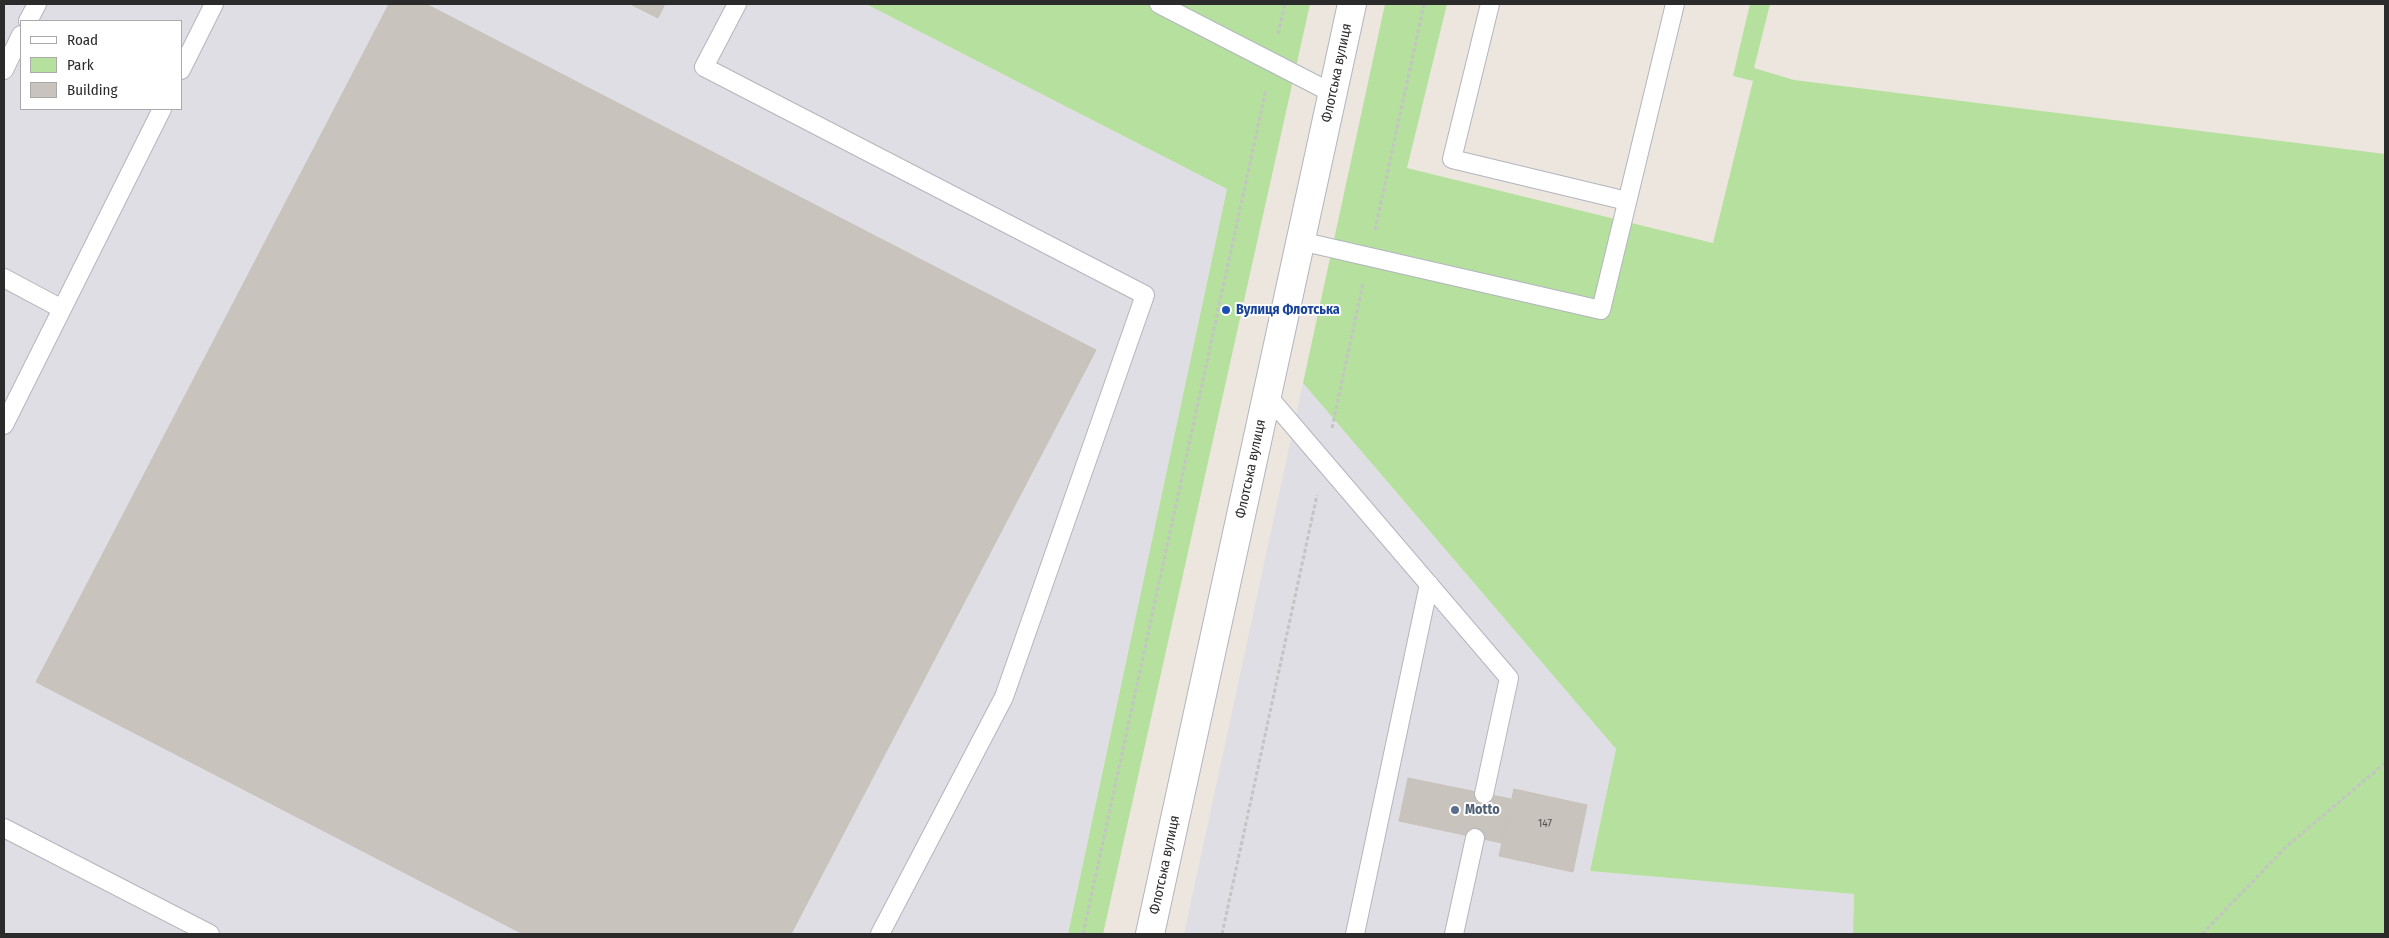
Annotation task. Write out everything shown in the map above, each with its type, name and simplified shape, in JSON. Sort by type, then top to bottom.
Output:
[{"type":"street","name":"Флотська вулиця","points":[[1150,934],[1352,4]]},
{"type":"lane","points":[[29,20],[37,4]]},
{"type":"lane","points":[[182,68],[214,4]]},
{"type":"lane","points":[[737,4],[704,67],[1145,295],[1004,697],[880,934]]},
{"type":"lane","points":[[1160,4],[1332,93]]},
{"type":"lane","points":[[1490,4],[1452,159],[1628,201]]},
{"type":"lane","points":[[1300,241],[1601,310],[1675,4]]},
{"type":"lane","points":[[4,70],[20,37]]},
{"type":"lane","points":[[4,424],[161,110]]},
{"type":"lane","points":[[4,278],[62,308]]},
{"type":"lane","points":[[1267,395],[1509,678],[1484,794]]},
{"type":"lane","points":[[1355,934],[1429,584]]},
{"type":"lane","points":[[4,828],[210,934]]},
{"type":"lane","points":[[1454,934],[1475,838]]},
{"type":"path","points":[[1222,934],[1424,4]]},
{"type":"path","points":[[1083,934],[1272,62]]},
{"type":"path","points":[[2202,934],[2286,847],[2385,763]]},
{"type":"shaded area","points":[[4,4],[866,4],[1227,189],[1068,934],[4,934]]},
{"type":"shaded area","points":[[1303,383],[1616,749],[1590,871],[1854,894],[1853,934],[1184,934]]},
{"type":"green space","points":[[866,4],[1310,4],[1103,934],[1068,934],[1227,189]]},
{"type":"green space","points":[[1385,4],[1447,4],[1407,168],[1713,243],[1753,81],[1733,76],[1750,4],[1770,4],[1754,68],[1794,80],[2385,154],[2385,934],[1853,934],[1854,894],[1590,871],[1616,749],[1303,383]]},
{"type":"building","points":[[389,4],[426,4],[1096,350],[791,934],[523,934],[36,682]]},
{"type":"building","points":[[630,4],[665,4],[658,18]]},
{"type":"building","points":[[1408,778],[1511,799],[1502,843],[1399,821]]},
{"type":"building","points":[[1514,789],[1587,805],[1573,872],[1499,856]]},
{"type":"place","name":"Вулиця Флотська","points":[[1226,310]]},
{"type":"place","name":"Motto","points":[[1455,810]]}]
